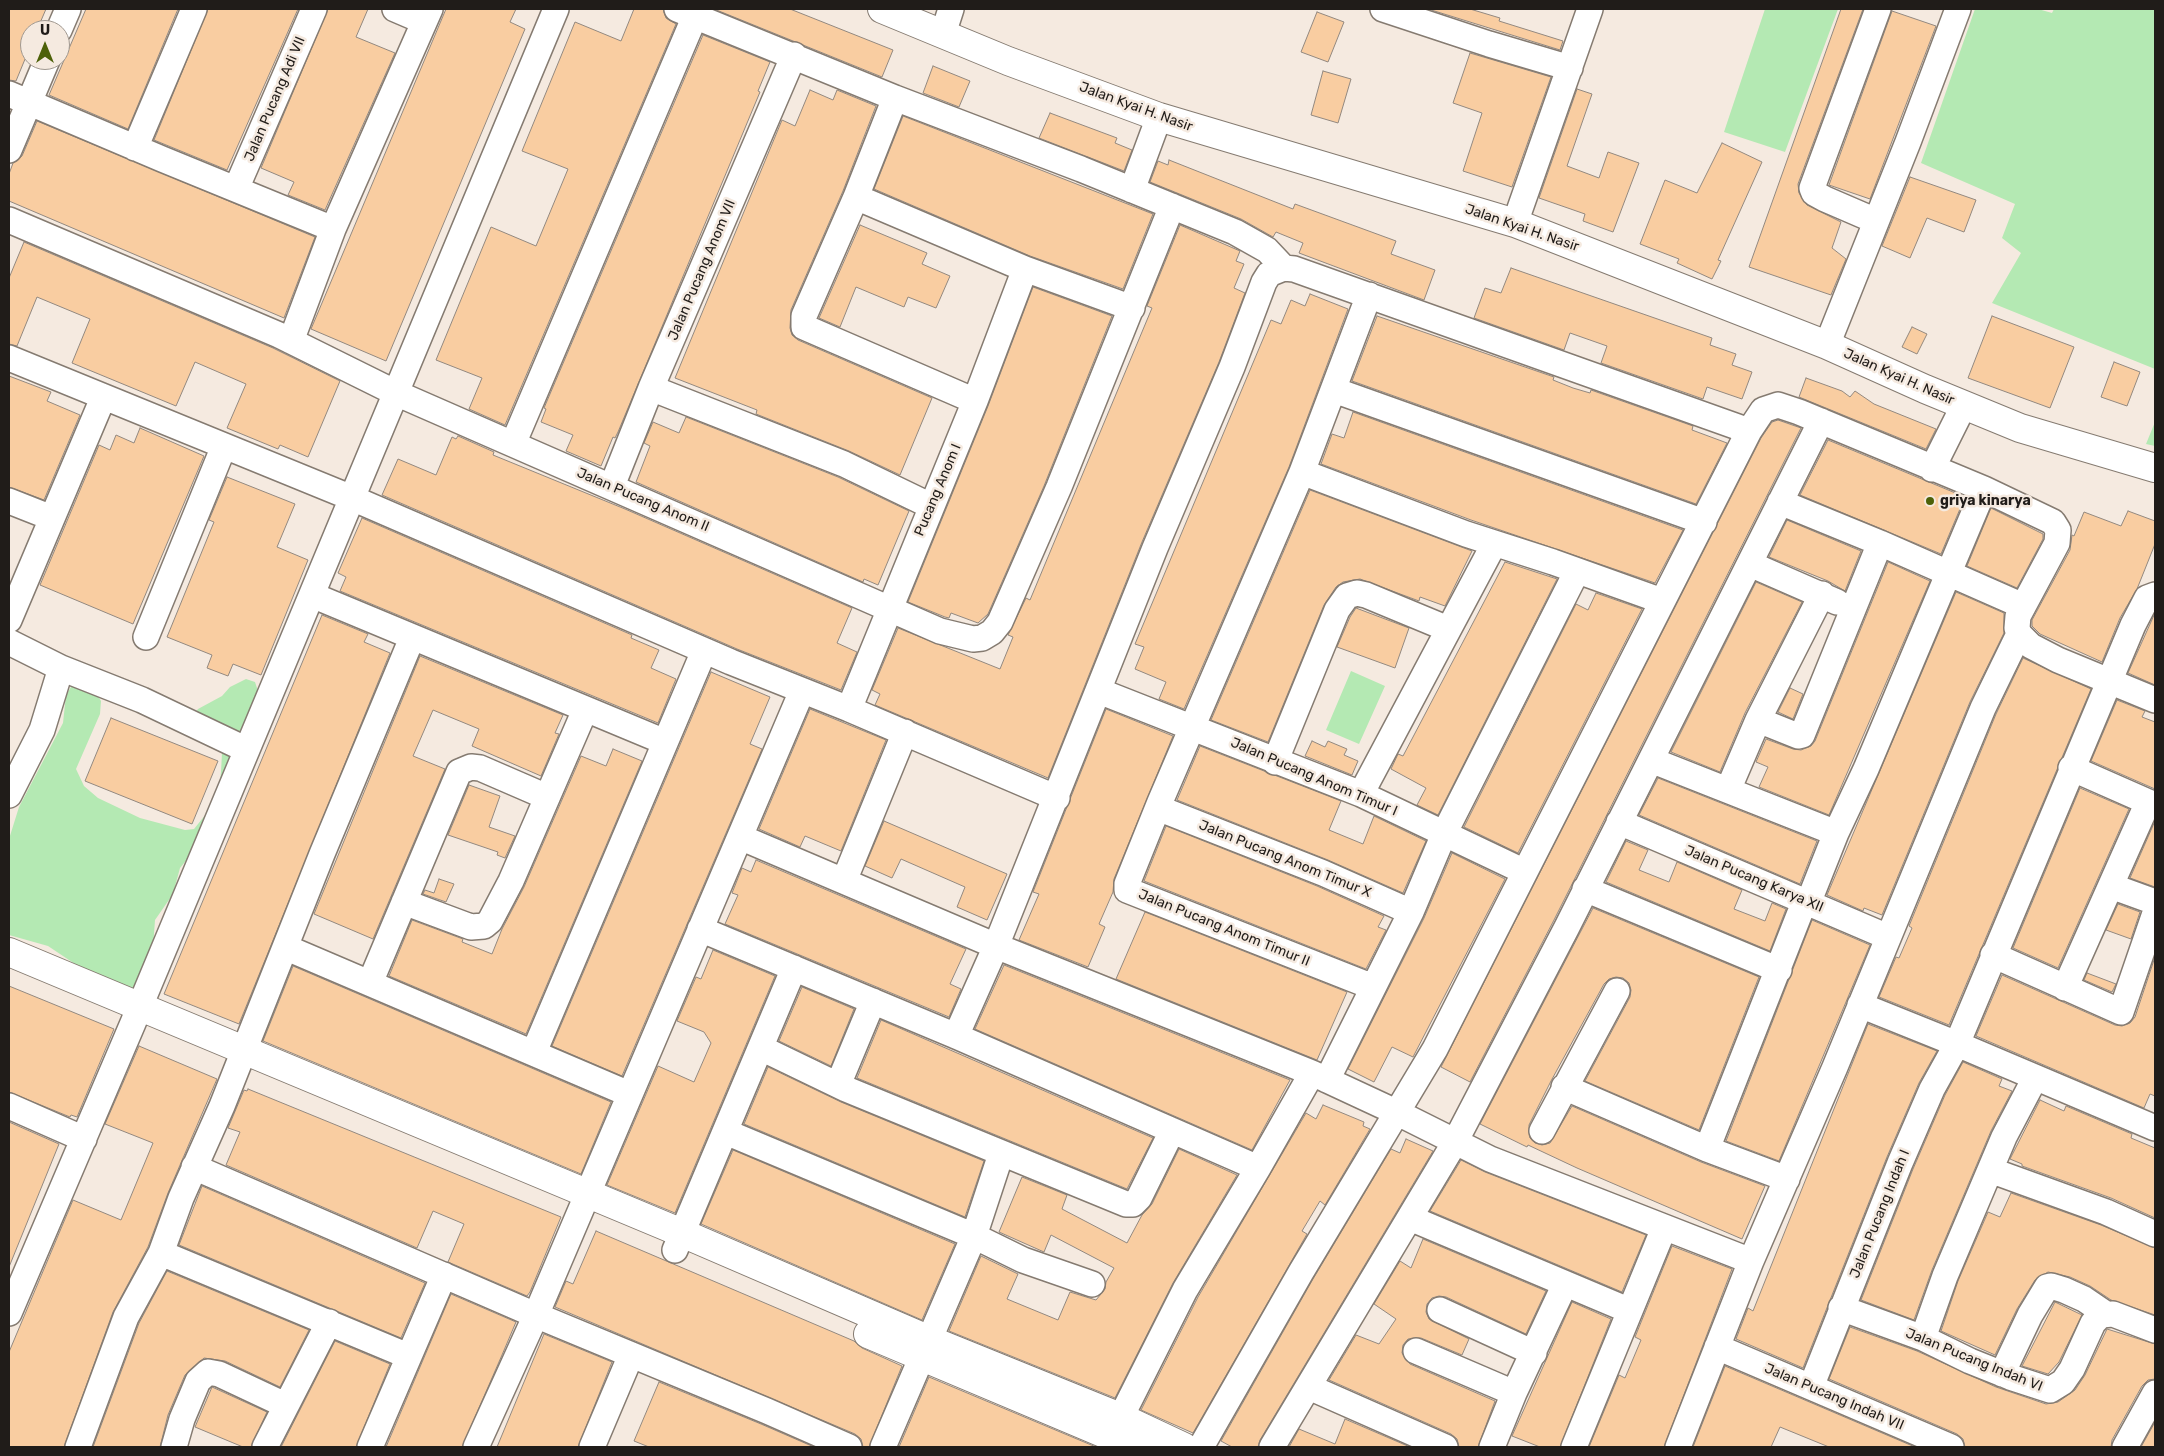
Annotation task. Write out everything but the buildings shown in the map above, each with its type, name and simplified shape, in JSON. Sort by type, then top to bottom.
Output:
[{"type":"main road","name":"Jalan Kyai H. Nasir","points":[[882,9],[947,21],[1008,61],[1159,117],[1515,223],[1827,345],[1957,420],[2020,428],[2155,468]]},
{"type":"main road","points":[[9,952],[137,1015]]},
{"type":"main road","points":[[9,967],[137,1015],[242,1058],[679,1242],[926,1349],[1116,1427],[1184,1447]]},
{"type":"main road","points":[[1116,1427],[1136,1447]]},
{"type":"street","points":[[135,148],[194,9]]},
{"type":"street","name":"Jalan Pucang Adi VII","points":[[236,189],[314,9]]},
{"type":"street","points":[[291,341],[333,229],[427,15],[395,9]]},
{"type":"street","points":[[9,1313],[137,1015],[556,9]]},
{"type":"street","points":[[1383,9],[1570,68]]},
{"type":"street","points":[[1515,223],[1590,9]]},
{"type":"street","points":[[1876,220],[1814,194],[1812,188],[1878,9]]},
{"type":"street","points":[[1827,345],[1958,9]]},
{"type":"street","points":[[513,444],[686,13],[794,55],[895,98],[1235,232],[1261,246],[1276,257],[1284,268],[1369,294],[1749,431]]},
{"type":"street","name":"Jalan Pucang Anom VII","points":[[612,486],[651,388],[794,55]]},
{"type":"street","points":[[9,150],[19,98],[40,70]]},
{"type":"street","points":[[19,98],[333,229]]},
{"type":"street","points":[[895,98],[856,197],[804,316],[804,327],[975,401]]},
{"type":"street","points":[[1132,190],[1159,117]]},
{"type":"street","points":[[856,197],[1025,269],[1132,308]]},
{"type":"street","name":"Jalan Pucang Anom II","points":[[9,220],[291,341],[396,393],[940,631],[973,639],[982,638],[992,632],[1000,622],[1132,308],[1172,206]]},
{"type":"street","points":[[956,1036],[996,946],[1057,798],[1155,548],[1232,367],[1264,282],[1269,274],[1284,268]]},
{"type":"street","name":"Pucang Anom I","points":[[849,709],[975,401],[1025,269]]},
{"type":"street","name":"Jalan Pucang Anom Timur II","points":[[1369,294],[1302,472],[1158,808],[1126,884],[1126,890],[1373,987]]},
{"type":"street","points":[[9,358],[103,398],[352,498],[704,651],[905,732],[1057,798]]},
{"type":"street","points":[[651,388],[834,460],[931,506]]},
{"type":"street","points":[[1334,390],[1704,522]]},
{"type":"street","points":[[9,620],[103,398]]},
{"type":"street","points":[[1201,1447],[1301,1272],[1435,1049],[1758,414],[1772,405],[1778,405],[1984,489],[2047,518],[2057,525],[2057,543],[2023,606],[2017,624],[2019,634],[2031,646],[2058,660],[2155,700]]},
{"type":"street","points":[[1932,469],[1957,420]]},
{"type":"street","points":[[1272,1447],[1455,1142],[1586,890],[1820,421]]},
{"type":"street","points":[[146,637],[224,446]]},
{"type":"street","points":[[1302,472],[1494,544],[1577,571],[1662,602]]},
{"type":"street","points":[[1707,1149],[1805,900],[1811,896],[1836,833],[1866,770],[1947,573],[1984,489]]},
{"type":"street","points":[[9,501],[52,518]]},
{"type":"street","points":[[1780,502],[1880,543],[2023,606]]},
{"type":"street","points":[[1758,720],[1798,736],[1802,735],[1880,543]]},
{"type":"street","points":[[1361,794],[1494,544]]},
{"type":"street","points":[[1750,564],[1822,594],[1853,610]]},
{"type":"street","points":[[1116,1427],[1185,1290],[1258,1168],[1319,1076],[1373,987],[1410,912],[1444,834],[1577,571]]},
{"type":"street","points":[[1275,762],[1337,610],[1347,596],[1357,593],[1366,595],[1448,628]]},
{"type":"street","points":[[1728,790],[1758,720],[1822,594]]},
{"type":"street","points":[[312,595],[665,742]]},
{"type":"street","name":"Jalan Pucang Indah I","points":[[1811,1387],[1932,1089],[1957,1044],[2142,605],[2148,598],[2155,595]]},
{"type":"street","points":[[1678,1447],[1751,1261],[1983,708],[2019,634]]},
{"type":"street","points":[[78,1447],[126,1317],[161,1252],[194,1167],[242,1058],[287,948],[322,854],[412,638]]},
{"type":"street","points":[[9,642],[61,668],[142,700],[247,750]]},
{"type":"street","points":[[534,1052],[704,651]]},
{"type":"street","points":[[9,795],[42,730],[61,668]]},
{"type":"street","points":[[476,1447],[536,1315],[802,691]]},
{"type":"street","name":"Jalan Pucang Anom Timur I","points":[[1098,691],[1193,727],[1275,762],[1361,794],[1525,872]]},
{"type":"street","points":[[404,902],[471,927],[484,926],[490,921],[511,881],[585,710]]},
{"type":"street","points":[[844,881],[905,732]]},
{"type":"street","points":[[1651,760],[1836,833]]},
{"type":"street","points":[[370,984],[458,772],[471,767],[480,768],[547,797]]},
{"type":"street","points":[[2065,988],[2111,886],[2152,804],[2072,768]]},
{"type":"street","name":"Jalan Pucang Anom Timur X","points":[[1158,808],[1323,873],[1410,912]]},
{"type":"street","name":"Jalan Pucang Karya XII","points":[[1619,822],[1805,900],[1888,938]]},
{"type":"street","points":[[740,837],[996,946],[1319,1076],[1490,1159],[1751,1261]]},
{"type":"street","points":[[2111,886],[2155,902]]},
{"type":"street","points":[[1586,890],[1779,970]]},
{"type":"street","points":[[1994,955],[2121,1012],[2155,913]]},
{"type":"street","points":[[700,929],[956,1036],[1258,1168]]},
{"type":"street","points":[[287,948],[629,1094]]},
{"type":"street","points":[[679,1242],[794,968]]},
{"type":"street","points":[[1542,1131],[1564,1086],[1617,991]]},
{"type":"street","points":[[838,1085],[873,1001]]},
{"type":"street","points":[[1860,1005],[2155,1128]]},
{"type":"street","points":[[761,1048],[838,1085],[1001,1154],[1130,1204],[1139,1198],[1172,1131]]},
{"type":"street","points":[[1922,1338],[1945,1276],[2004,1137],[2035,1078]]},
{"type":"street","points":[[1564,1086],[1707,1149],[1787,1178]]},
{"type":"street","points":[[9,1106],[84,1139]]},
{"type":"street","points":[[726,1132],[974,1236],[1023,1260],[1092,1284]]},
{"type":"street","points":[[882,1447],[974,1236],[1001,1154]]},
{"type":"street","points":[[194,1167],[536,1315],[849,1447]]},
{"type":"street","points":[[1990,1170],[2106,1212],[2155,1234]]},
{"type":"street","points":[[1410,1218],[1628,1310]]},
{"type":"street","points":[[1574,1447],[1628,1310],[1664,1228]]},
{"type":"street","points":[[161,1252],[408,1356]]},
{"type":"street","points":[[370,1447],[444,1275]]},
{"type":"street","points":[[1492,1447],[1564,1284]]},
{"type":"street","points":[[2002,1374],[2030,1315],[2048,1287],[2051,1286],[2077,1296],[2106,1314],[2128,1319],[2155,1330]]},
{"type":"street","name":"Jalan Pucang Indah VI","points":[[1842,1308],[1922,1338],[2002,1374],[2039,1388],[2054,1389],[2063,1382],[2072,1369],[2093,1322],[2101,1315],[2106,1314]]},
{"type":"street","points":[[1440,1310],[1534,1353]]},
{"type":"street","points":[[265,1447],[329,1322]]},
{"type":"street","name":"Jalan Pucang Indah VII","points":[[1717,1347],[1950,1447]]},
{"type":"street","points":[[1416,1351],[1514,1394]]},
{"type":"street","points":[[597,1446],[631,1355]]},
{"type":"street","points":[[174,1447],[182,1419],[198,1381],[208,1372],[219,1374],[285,1405]]},
{"type":"street","points":[[1309,1387],[1445,1447]]},
{"type":"street","points":[[2125,1447],[2155,1393]]},
{"type":"green space","points":[[1765,9],[1838,9],[1785,152],[1724,132]]},
{"type":"green space","points":[[1975,9],[2038,9],[2052,13],[2054,9],[2155,9],[2155,369],[1992,303],[2021,253],[2002,238],[2015,204],[1921,163]]},
{"type":"green space","points":[[2155,422],[2155,446],[2146,444]]},
{"type":"green space","points":[[1351,671],[1385,686],[1359,744],[1326,730]]},
{"type":"green space","points":[[246,679],[255,682],[258,691],[193,852],[180,868],[173,894],[155,920],[153,948],[135,989],[126,989],[81,968],[48,946],[9,935],[9,839],[19,807],[63,723],[66,695],[71,687],[81,684],[96,693],[101,701],[100,714],[76,769],[84,786],[98,798],[140,818],[185,830],[194,829],[206,814],[220,781],[221,772],[222,753],[206,740],[192,717],[198,709],[222,696],[230,687]]},
{"type":"place","name":"griya kinarya","points":[[1930,501]]}]
